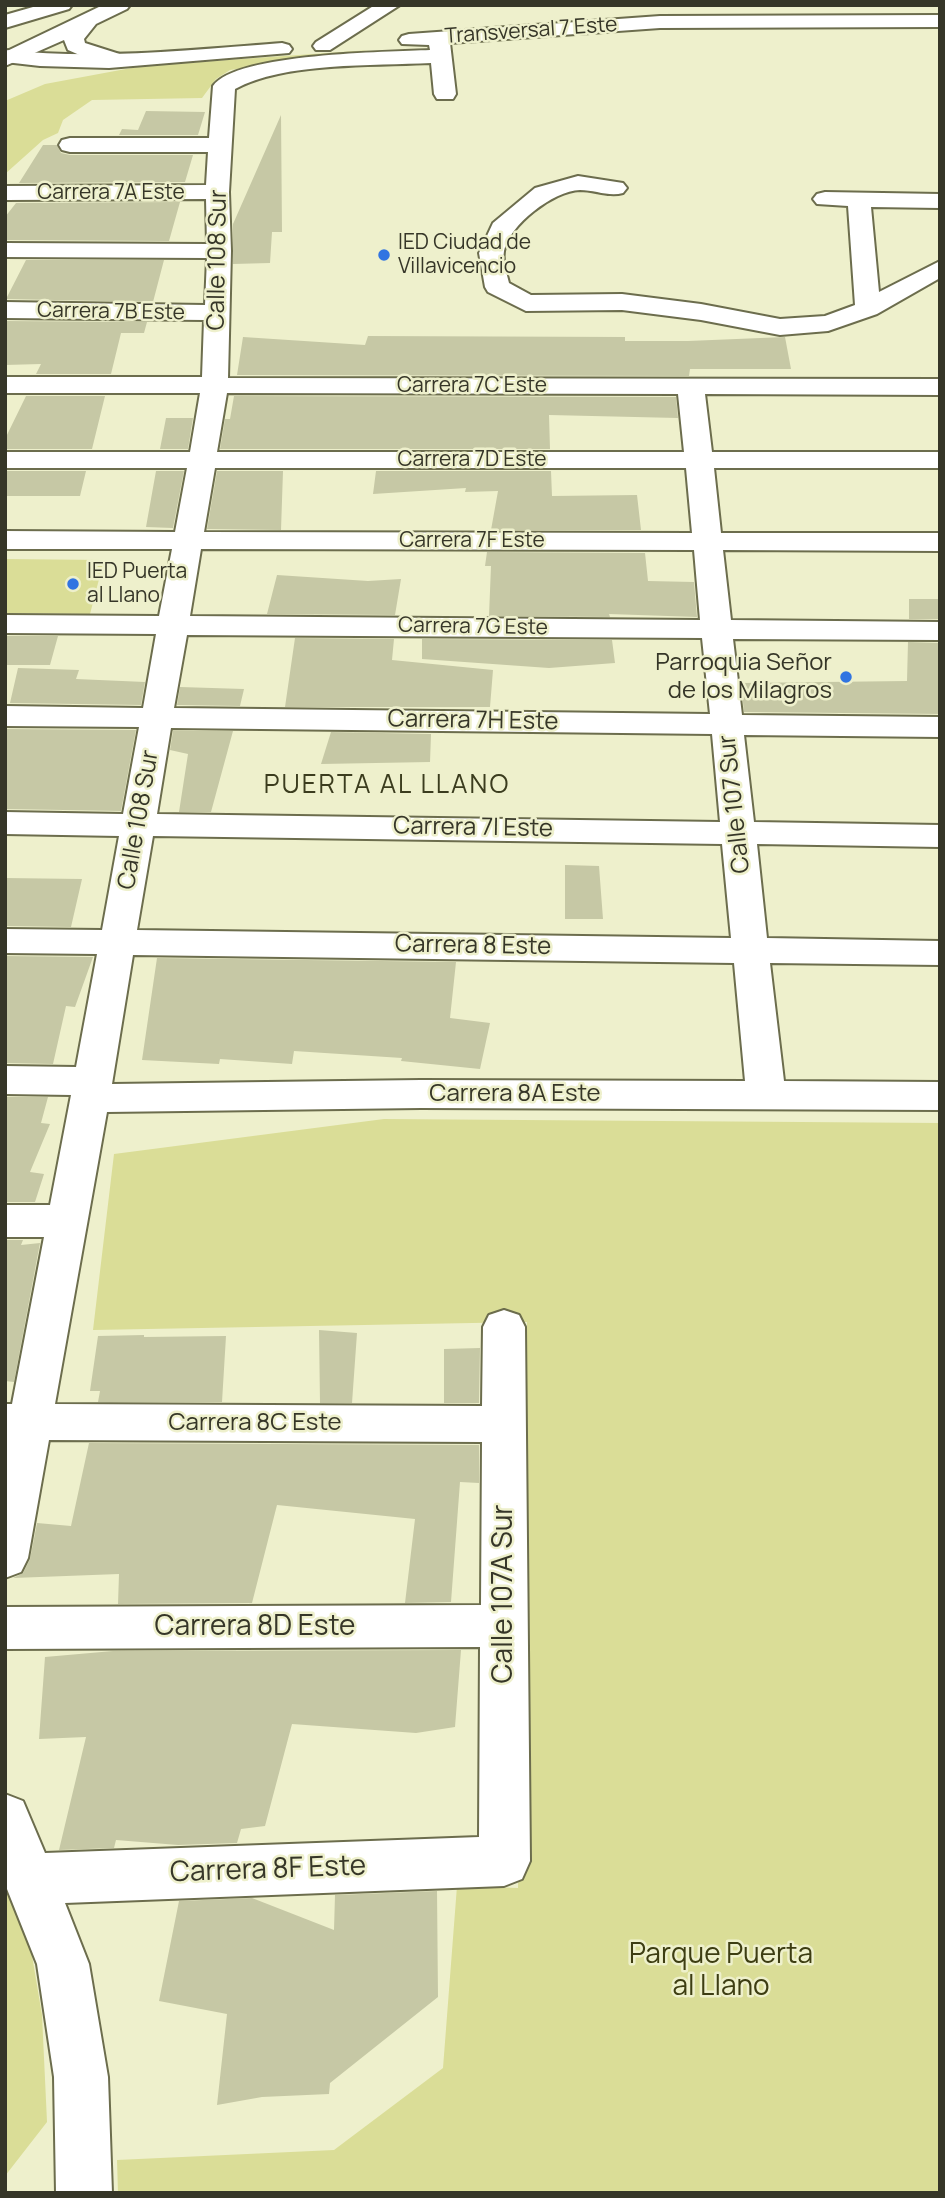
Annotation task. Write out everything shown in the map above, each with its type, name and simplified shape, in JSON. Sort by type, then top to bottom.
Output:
[{"type":"main road","points":[[5,22],[62,5]]},
{"type":"main road","points":[[5,35],[69,5]]},
{"type":"main road","points":[[10,65],[120,5]]},
{"type":"main road","points":[[323,46],[390,5]]},
{"type":"main road","name":"Transversal 7 Este","points":[[10,65],[122,61],[323,46],[440,47],[492,34],[660,22],[742,13],[940,21]]},
{"type":"main road","points":[[492,34],[503,15]]},
{"type":"main road","points":[[89,20],[74,37],[75,46],[100,57],[122,61]]},
{"type":"main road","points":[[440,47],[445,94]]},
{"type":"main road","name":"Calle 108 Sur","points":[[5,1559],[18,1422],[67,1221],[92,1090],[215,386],[219,251],[217,192],[224,86],[231,80],[289,67],[440,47]]},
{"type":"main road","points":[[69,145],[222,145]]},
{"type":"main road","points":[[615,188],[578,183],[544,193],[501,228],[491,253],[497,287],[526,303],[622,302],[701,312],[780,327],[828,323],[868,309],[940,268]]},
{"type":"main road","name":"Carrera 7A Este","points":[[5,193],[217,192]]},
{"type":"main road","points":[[825,199],[940,201]]},
{"type":"main road","points":[[859,200],[868,309]]},
{"type":"main road","points":[[5,250],[219,251]]},
{"type":"main road","name":"Carrera 7B Este","points":[[5,310],[217,313]]},
{"type":"main road","name":"Carrera 7C Este","points":[[5,385],[940,387]]},
{"type":"main road","name":"Calle 107 Sur","points":[[691,387],[766,1095]]},
{"type":"main road","name":"Carrera 7D Este","points":[[5,460],[940,460]]},
{"type":"main road","name":"Carrera 7F Este","points":[[5,540],[940,542]]},
{"type":"main road","name":"Carrera 7G Este","points":[[5,624],[940,631]]},
{"type":"main road","name":"Carrera 7H Este","points":[[5,716],[940,727]]},
{"type":"main road","name":"Carrera 7I Este","points":[[5,823],[940,835]]},
{"type":"main road","name":"Carrera 8 Este","points":[[5,941],[940,953]]},
{"type":"main road","name":"Carrera 8A Este","points":[[5,1080],[92,1090],[940,1096]]},
{"type":"main road","points":[[5,1221],[67,1221]]},
{"type":"main road","name":"Calle 107A Sur","points":[[504,1327],[504,1861]]},
{"type":"main road","name":"Carrera 8C Este","points":[[18,1422],[504,1424]]},
{"type":"main road","name":"Carrera 8D Este","points":[[5,1628],[504,1626]]},
{"type":"main road","points":[[5,1818],[32,1879],[63,1964],[81,2077],[84,2177]]},
{"type":"main road","name":"Carrera 8F Este","points":[[32,1879],[504,1861]]},
{"type":"green space","points":[[370,50],[230,70],[216,79],[202,98],[92,100],[63,120],[58,133],[43,140],[5,174],[5,101],[45,84],[142,66]]},
{"type":"green space","points":[[5,559],[104,560],[90,614],[5,613]]},
{"type":"green space","name":"Parque Puerta al Llano","points":[[384,1119],[940,1123],[940,2193],[118,2193],[117,2160],[334,2150],[443,2068],[457,1886],[518,1888],[527,1322],[93,1330],[114,1154]]},
{"type":"green space","points":[[5,1872],[25,1914],[42,2015],[47,2122],[5,2176]]},
{"type":"building","points":[[146,111],[205,112],[198,135],[119,135],[122,129],[138,130]]},
{"type":"building","points":[[281,115],[282,232],[272,232],[270,263],[233,264],[233,224]]},
{"type":"building","points":[[43,145],[57,145],[61,153],[70,155],[193,155],[185,182],[19,183]]},
{"type":"building","points":[[180,202],[169,241],[5,240],[5,217],[16,203]]},
{"type":"building","points":[[26,260],[164,260],[153,302],[6,299]]},
{"type":"building","points":[[5,321],[147,322],[144,333],[121,333],[111,374],[36,374],[41,364],[5,365]]},
{"type":"building","points":[[368,336],[625,337],[625,341],[785,337],[791,369],[690,369],[689,376],[237,375],[243,337],[365,345]]},
{"type":"building","points":[[26,396],[105,396],[92,449],[5,449],[5,439]]},
{"type":"building","points":[[234,396],[676,397],[678,418],[549,415],[550,449],[220,449],[225,419],[230,419]]},
{"type":"building","points":[[166,418],[193,418],[188,449],[160,449]]},
{"type":"building","points":[[5,471],[86,471],[80,496],[5,496]]},
{"type":"building","points":[[156,471],[184,471],[173,528],[146,527]]},
{"type":"building","points":[[217,471],[283,471],[281,530],[207,529]]},
{"type":"building","points":[[376,471],[551,471],[552,496],[637,495],[641,530],[491,530],[498,491],[465,492],[466,488],[373,494]]},
{"type":"building","points":[[487,552],[645,553],[648,581],[694,582],[697,617],[609,614],[610,617],[489,616],[491,566],[485,566]]},
{"type":"building","points":[[277,575],[368,581],[401,579],[395,615],[267,614]]},
{"type":"building","points":[[909,599],[940,599],[940,619],[909,619]]},
{"type":"building","points":[[5,636],[58,636],[50,665],[5,665]]},
{"type":"building","points":[[295,638],[394,639],[392,660],[493,670],[490,707],[285,707]]},
{"type":"building","points":[[422,639],[612,640],[615,663],[549,668],[422,659]]},
{"type":"building","points":[[908,642],[940,643],[940,714],[744,712],[741,683],[907,681]]},
{"type":"building","points":[[18,668],[79,670],[76,679],[145,682],[141,705],[10,703]]},
{"type":"building","points":[[180,687],[244,689],[240,706],[177,705]]},
{"type":"building","points":[[5,729],[136,730],[121,811],[5,809]]},
{"type":"building","points":[[173,731],[233,731],[211,812],[179,812],[188,754],[170,750]]},
{"type":"building","points":[[331,732],[431,734],[430,762],[321,764]]},
{"type":"building","points":[[565,865],[599,866],[603,919],[565,919]]},
{"type":"building","points":[[5,878],[82,879],[71,927],[5,926]]},
{"type":"building","points":[[5,956],[93,957],[75,1007],[66,1006],[53,1064],[5,1063]]},
{"type":"building","points":[[157,958],[456,962],[450,1018],[490,1023],[480,1069],[401,1061],[402,1058],[294,1051],[292,1064],[220,1059],[219,1064],[142,1060]]},
{"type":"building","points":[[5,1097],[48,1097],[41,1123],[50,1124],[30,1172],[44,1174],[35,1202],[5,1202]]},
{"type":"building","points":[[5,1240],[23,1240],[21,1245],[40,1243],[14,1382],[5,1381]]},
{"type":"building","points":[[319,1330],[357,1333],[352,1403],[320,1403]]},
{"type":"building","points":[[98,1336],[226,1336],[222,1402],[98,1402],[100,1391],[90,1391]]},
{"type":"building","points":[[480,1348],[479,1403],[444,1403],[444,1349]]},
{"type":"building","points":[[89,1443],[479,1445],[479,1483],[460,1482],[451,1602],[405,1603],[415,1519],[277,1505],[252,1603],[118,1604],[119,1574],[13,1578],[23,1573],[30,1559],[37,1523],[71,1526]]},
{"type":"building","points":[[461,1650],[455,1727],[416,1733],[292,1724],[265,1826],[241,1829],[237,1843],[178,1845],[116,1840],[114,1848],[59,1850],[86,1737],[39,1739],[45,1657],[113,1651]]},
{"type":"building","points":[[437,1891],[438,1997],[330,2083],[329,2094],[262,2097],[217,2105],[227,2014],[159,2001],[179,1901],[252,1898],[334,1930],[335,1895]]},
{"type":"place","name":"IED Ciudad de Villavicencio","points":[[384,255]]},
{"type":"place","name":"IED Puerta al Llano","points":[[73,584]]},
{"type":"place","name":"Parroquia Señor de los Milagros","points":[[846,677]]},
{"type":"district","name":"PUERTA AL LLANO","points":[[387,786]]}]
